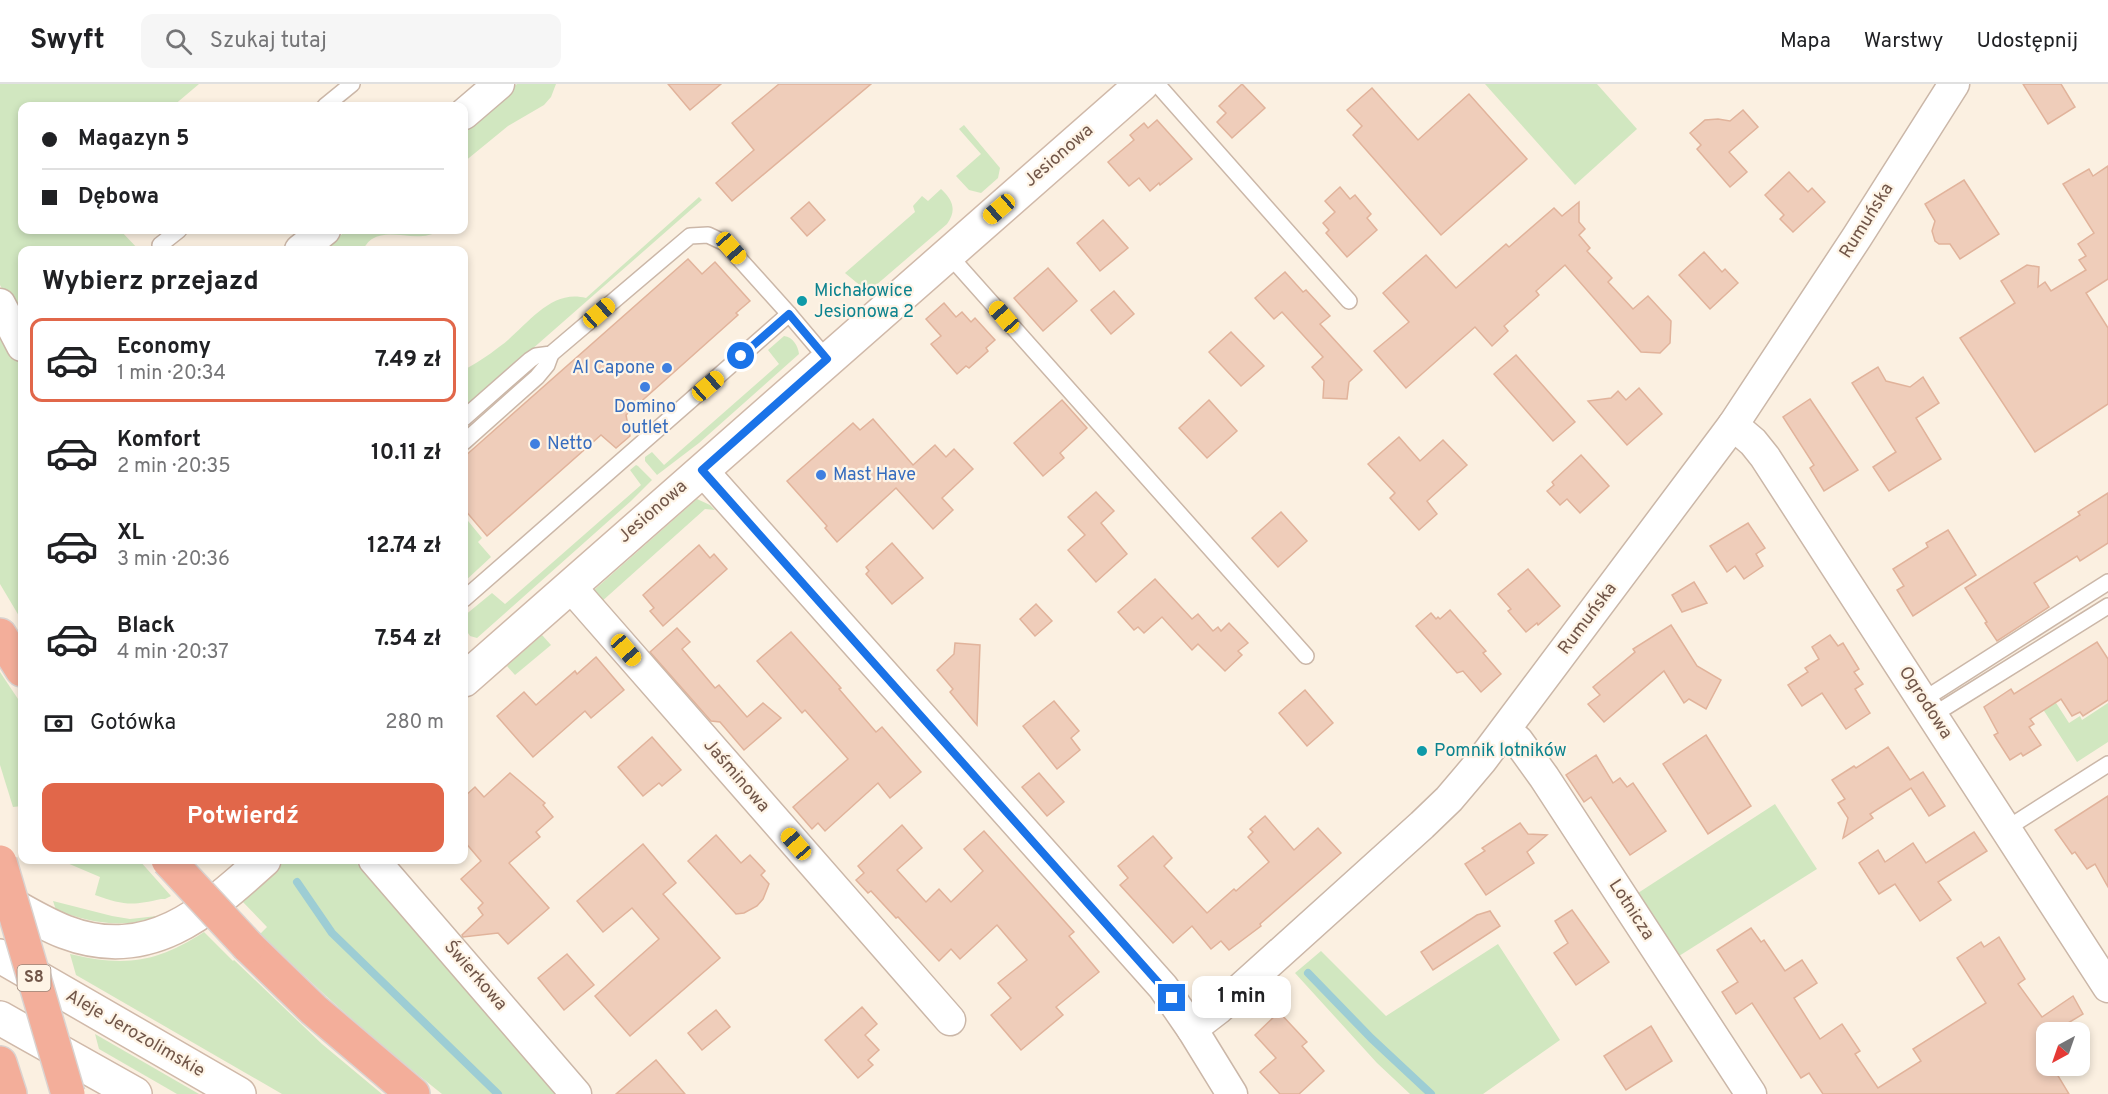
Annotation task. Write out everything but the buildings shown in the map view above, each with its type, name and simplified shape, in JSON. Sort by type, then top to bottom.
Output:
[{"type":"highway","points":[[0,635],[18,664]]},
{"type":"highway","name":"S8","points":[[0,862],[68,1094]]},
{"type":"highway","points":[[172,864],[248,946],[314,1010],[413,1094]]},
{"type":"highway","points":[[0,1063],[9,1094]]},
{"type":"street","points":[[468,111],[499,84]]},
{"type":"street","name":"Jesionowa","points":[[468,668],[570,586],[1142,84]]},
{"type":"street","name":"Rumuńska","points":[[1192,1029],[1218,1009],[1422,825],[1449,799],[1506,730],[1733,425],[1857,237],[1954,84]]},
{"type":"street","points":[[305,246],[321,234]]},
{"type":"street","points":[[0,304],[18,338]]},
{"type":"street","name":"Ogrodowa","points":[[1733,425],[1754,442],[1765,457],[2108,987]]},
{"type":"street","points":[[702,470],[1163,987],[1232,1094]]},
{"type":"street","name":"Jaśminowa","points":[[570,586],[950,1020]]},
{"type":"street","name":"Lotnicza","points":[[1506,730],[1518,741],[1544,777],[1751,1094]]},
{"type":"street","points":[[0,898],[66,932],[99,940],[126,943],[157,935],[186,923],[214,903],[259,864]]},
{"type":"street","name":"Świerkowa","points":[[377,864],[576,1094]]},
{"type":"street","name":"Aleje Jerozolimskie","points":[[0,956],[239,1094]]},
{"type":"street","points":[[0,1018],[135,1094]]},
{"type":"lane","points":[[330,102],[352,84]]},
{"type":"lane","points":[[1158,84],[1349,301]]},
{"type":"lane","points":[[161,246],[174,234]]},
{"type":"lane","points":[[468,438],[537,377],[547,365],[551,354],[679,244],[696,235],[713,236],[725,243],[827,359]]},
{"type":"lane","points":[[948,254],[1306,656]]},
{"type":"lane","points":[[468,595],[789,314]]},
{"type":"lane","points":[[468,414],[530,360],[537,356],[551,354]]},
{"type":"lane","points":[[1928,707],[2108,582]]},
{"type":"lane","points":[[1928,707],[2108,606]]},
{"type":"lane","points":[[2006,829],[2108,764]]},
{"type":"green space","points":[[0,84],[199,84],[178,102],[18,102],[18,234],[124,234],[135,246],[18,246],[18,319],[0,285]]},
{"type":"green space","points":[[517,84],[556,84],[551,97],[544,105],[508,126],[468,159],[468,127]]},
{"type":"green space","points":[[1485,84],[1597,84],[1637,129],[1575,185]]},
{"type":"green space","points":[[964,125],[1000,168],[998,178],[981,193],[969,190],[956,176],[981,154],[959,129]]},
{"type":"green space","points":[[941,189],[951,201],[953,210],[947,224],[868,292],[845,273],[915,212],[913,206],[922,196],[928,201]]},
{"type":"green space","points":[[699,197],[702,200],[468,405],[468,368],[495,350],[549,304],[573,296],[586,298]]},
{"type":"green space","points":[[342,234],[432,234],[380,236],[371,240],[366,246],[328,246]]},
{"type":"green space","points":[[0,324],[18,358],[18,614],[0,584]]},
{"type":"green space","points":[[784,336],[794,342],[799,354],[699,443],[657,475],[645,461],[645,457],[652,452],[664,465],[779,364],[768,350]]},
{"type":"green space","points":[[636,465],[652,480],[477,638],[470,636],[468,613],[492,593],[505,604],[641,485],[630,470]]},
{"type":"green space","points":[[697,499],[715,510],[705,509],[600,603],[593,591]]},
{"type":"green space","points":[[468,521],[482,538],[478,542],[491,557],[468,578]]},
{"type":"green space","points":[[542,635],[551,645],[515,675],[507,666]]},
{"type":"green space","points":[[0,672],[18,699],[18,806],[13,807],[0,765]]},
{"type":"green space","points":[[2040,678],[2069,723],[2080,716],[2082,720],[2108,703],[2108,742],[2077,762],[2028,686]]},
{"type":"green space","points":[[1775,804],[1817,869],[1679,956],[1638,893]]},
{"type":"green space","points":[[69,864],[143,864],[171,896],[142,903],[121,903],[95,895],[100,877]]},
{"type":"green space","points":[[282,864],[357,864],[555,1094],[442,1094],[381,1045],[260,934],[267,927],[241,900]]},
{"type":"green space","points":[[53,901],[130,919],[157,916],[132,923],[106,923],[56,910]]},
{"type":"green space","points":[[204,932],[322,1044],[382,1094],[282,1094],[76,975],[70,954],[107,960],[140,960],[171,950]]},
{"type":"green space","points":[[1498,944],[1560,1040],[1483,1094],[1410,1094],[1377,1063],[1295,973],[1321,951],[1386,1016]]},
{"type":"green space","points":[[95,1034],[199,1094],[177,1094],[99,1049]]},
{"type":"waterway","points":[[297,882],[332,933],[498,1094]]},
{"type":"waterway","points":[[1308,973],[1371,1038],[1431,1094]]},
{"type":"place","name":"Michałowice Jesionowa 2","points":[[802,301]]},
{"type":"place","name":"Al Capone","points":[[667,368]]},
{"type":"place","name":"Domino outlet","points":[[645,387]]},
{"type":"place","name":"Netto","points":[[535,444]]},
{"type":"place","name":"Mast Have","points":[[821,475]]},
{"type":"place","name":"Pomnik lotników","points":[[1422,751]]},
{"type":"route","points":[[741,356],[789,314],[827,359],[702,470],[1172,998]]}]
